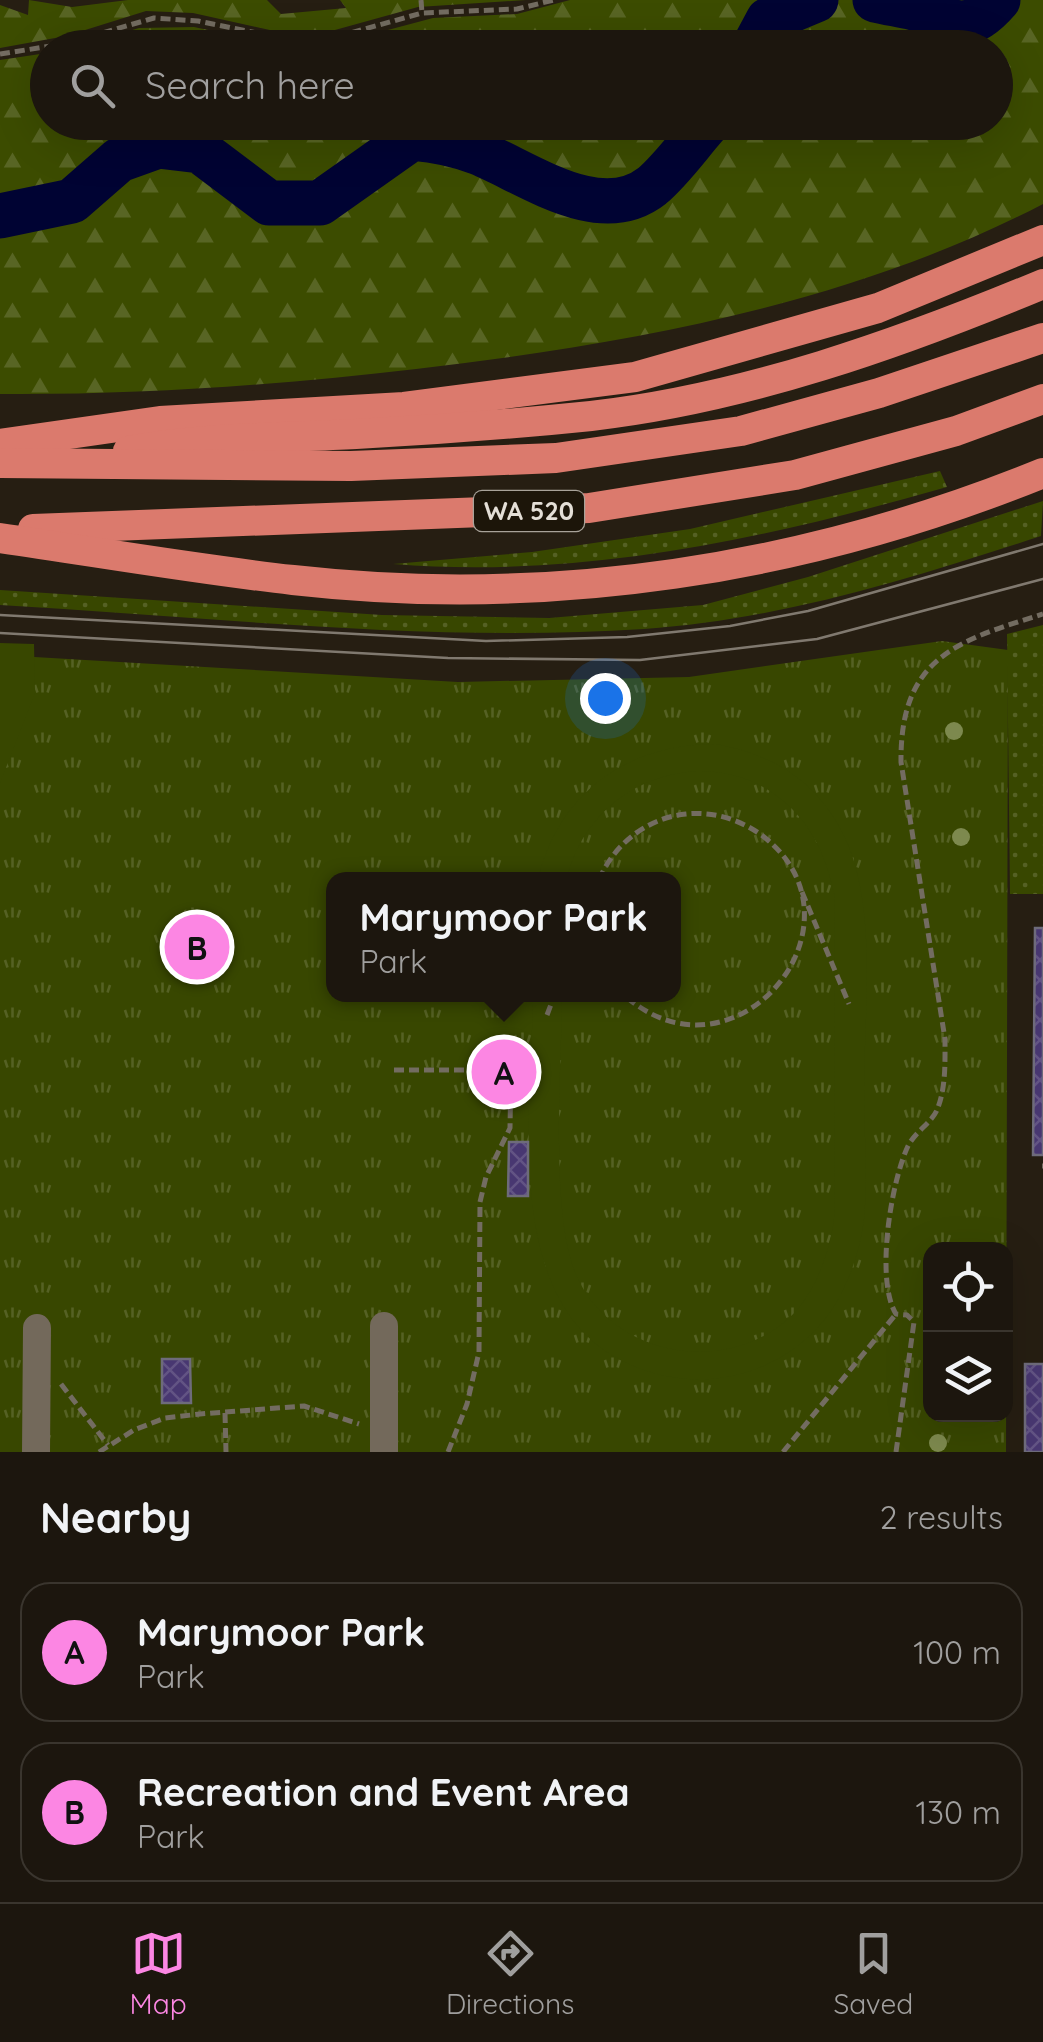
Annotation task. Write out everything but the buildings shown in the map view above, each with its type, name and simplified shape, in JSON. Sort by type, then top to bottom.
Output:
[{"type":"highway","points":[[0,444],[160,421],[404,407],[635,377],[878,308],[1043,240]]},
{"type":"highway","points":[[51,464],[190,440],[356,434],[594,416],[757,384],[915,337],[1043,284]]},
{"type":"highway","name":"WA 520","points":[[0,464],[351,466],[556,458],[741,430],[880,393],[1043,338]]},
{"type":"highway","name":"WA 520","points":[[0,530],[589,508],[796,475],[956,430],[1043,399]]},
{"type":"highway","points":[[0,538],[294,580],[444,589],[577,586],[710,570],[798,552],[933,514],[1043,473]]},
{"type":"lane","points":[[384,1326],[384,1446]]},
{"type":"lane","points":[[36,1452],[37,1340]]},
{"type":"path","points":[[421,0],[422,13]]},
{"type":"path","points":[[361,30],[422,13],[517,9],[554,0]]},
{"type":"path","points":[[112,30],[154,18],[239,30]]},
{"type":"path","points":[[0,54],[30,49]]},
{"type":"path","points":[[896,1314],[886,1298],[893,1184],[911,1140],[936,1114],[944,1076],[945,1040],[900,762],[900,728],[920,674],[938,657],[1008,625],[1043,614]]},
{"type":"path","points":[[604,872],[615,852],[641,829],[673,816],[720,816],[752,828],[778,851],[796,880],[849,1004]]},
{"type":"path","points":[[635,1002],[657,1017],[687,1024],[729,1020],[758,1006],[781,984],[800,947],[803,914],[796,880]]},
{"type":"path","points":[[546,1015],[552,1002]]},
{"type":"path","points":[[394,1070],[532,1070]]},
{"type":"path","points":[[448,1452],[467,1404],[479,1352],[480,1202],[486,1178],[510,1128],[511,1070]]},
{"type":"path","points":[[783,1452],[896,1314]]},
{"type":"path","points":[[896,1314],[907,1315],[914,1322],[896,1452]]},
{"type":"path","points":[[37,1340],[108,1445]]},
{"type":"path","points":[[99,1452],[165,1418],[304,1406],[362,1425],[384,1446]]},
{"type":"path","points":[[225,1413],[226,1452]]},
{"type":"green space","points":[[29,0],[72,7],[128,0],[267,0],[281,14],[346,8],[340,0],[526,0],[418,7],[335,30],[270,30],[193,13],[146,11],[85,30],[30,30],[30,43],[0,48],[0,5],[28,15]]},
{"type":"green space","points":[[570,0],[1043,0],[1043,204],[970,239],[816,294],[737,315],[577,347],[312,380],[156,391],[0,394],[0,60],[30,56],[30,140],[1013,140],[1013,30],[388,30],[433,18],[517,14]]},
{"type":"green space","points":[[194,27],[208,30],[132,30]]},
{"type":"green space","points":[[940,471],[947,487],[810,523],[673,551],[534,566],[393,564],[532,552],[690,529]]},
{"type":"green space","points":[[1043,501],[1041,536],[845,595],[695,624],[564,632],[402,631],[0,605],[0,590],[382,615],[549,618],[703,605],[808,577]]},
{"type":"green space","points":[[1043,625],[1043,894],[1010,894],[1007,634]]},
{"type":"green space","points":[[942,641],[1008,650],[1007,1242],[923,1242],[923,1422],[1006,1422],[1006,1452],[0,1452],[0,655],[458,682],[689,677]]},
{"type":"green space","points":[[0,643],[34,644],[35,693],[0,783]]},
{"type":"green space","points":[[716,744],[755,754],[789,772],[818,796],[841,830],[853,858],[861,889],[867,957],[866,1187],[863,1229],[852,1269],[828,1315],[801,1343],[768,1364],[711,1379],[684,1379],[634,1366],[610,1354],[576,1324],[553,1285],[538,1240],[531,1190],[533,1002],[562,1002],[559,1144],[564,1223],[580,1283],[599,1309],[623,1329],[651,1343],[681,1351],[712,1351],[743,1345],[771,1332],[796,1311],[821,1268],[834,1220],[835,898],[827,867],[802,820],[772,793],[738,777],[702,771],[666,776],[633,790],[604,812],[581,842],[570,872],[540,872],[562,821],[580,798],[627,764],[684,746]]},
{"type":"waterway","points":[[763,30],[768,20],[816,0]]},
{"type":"waterway","points":[[875,0],[958,23],[976,19],[998,0]]},
{"type":"waterway","points":[[0,216],[72,201],[119,160],[158,146],[200,151],[269,203],[320,203],[409,140]]},
{"type":"waterway","points":[[429,140],[479,153],[564,192],[610,201],[632,197],[652,186],[694,140]]},
{"type":"tram line","points":[[0,615],[486,641],[627,637],[730,626],[808,611],[1043,544]]},
{"type":"tram line","points":[[0,633],[448,658],[640,660],[817,639],[1043,579]]},
{"type":"place","name":"Recreation and Event Area","points":[[197,947]]},
{"type":"place","name":"Marymoor Park","points":[[504,1072]]}]
